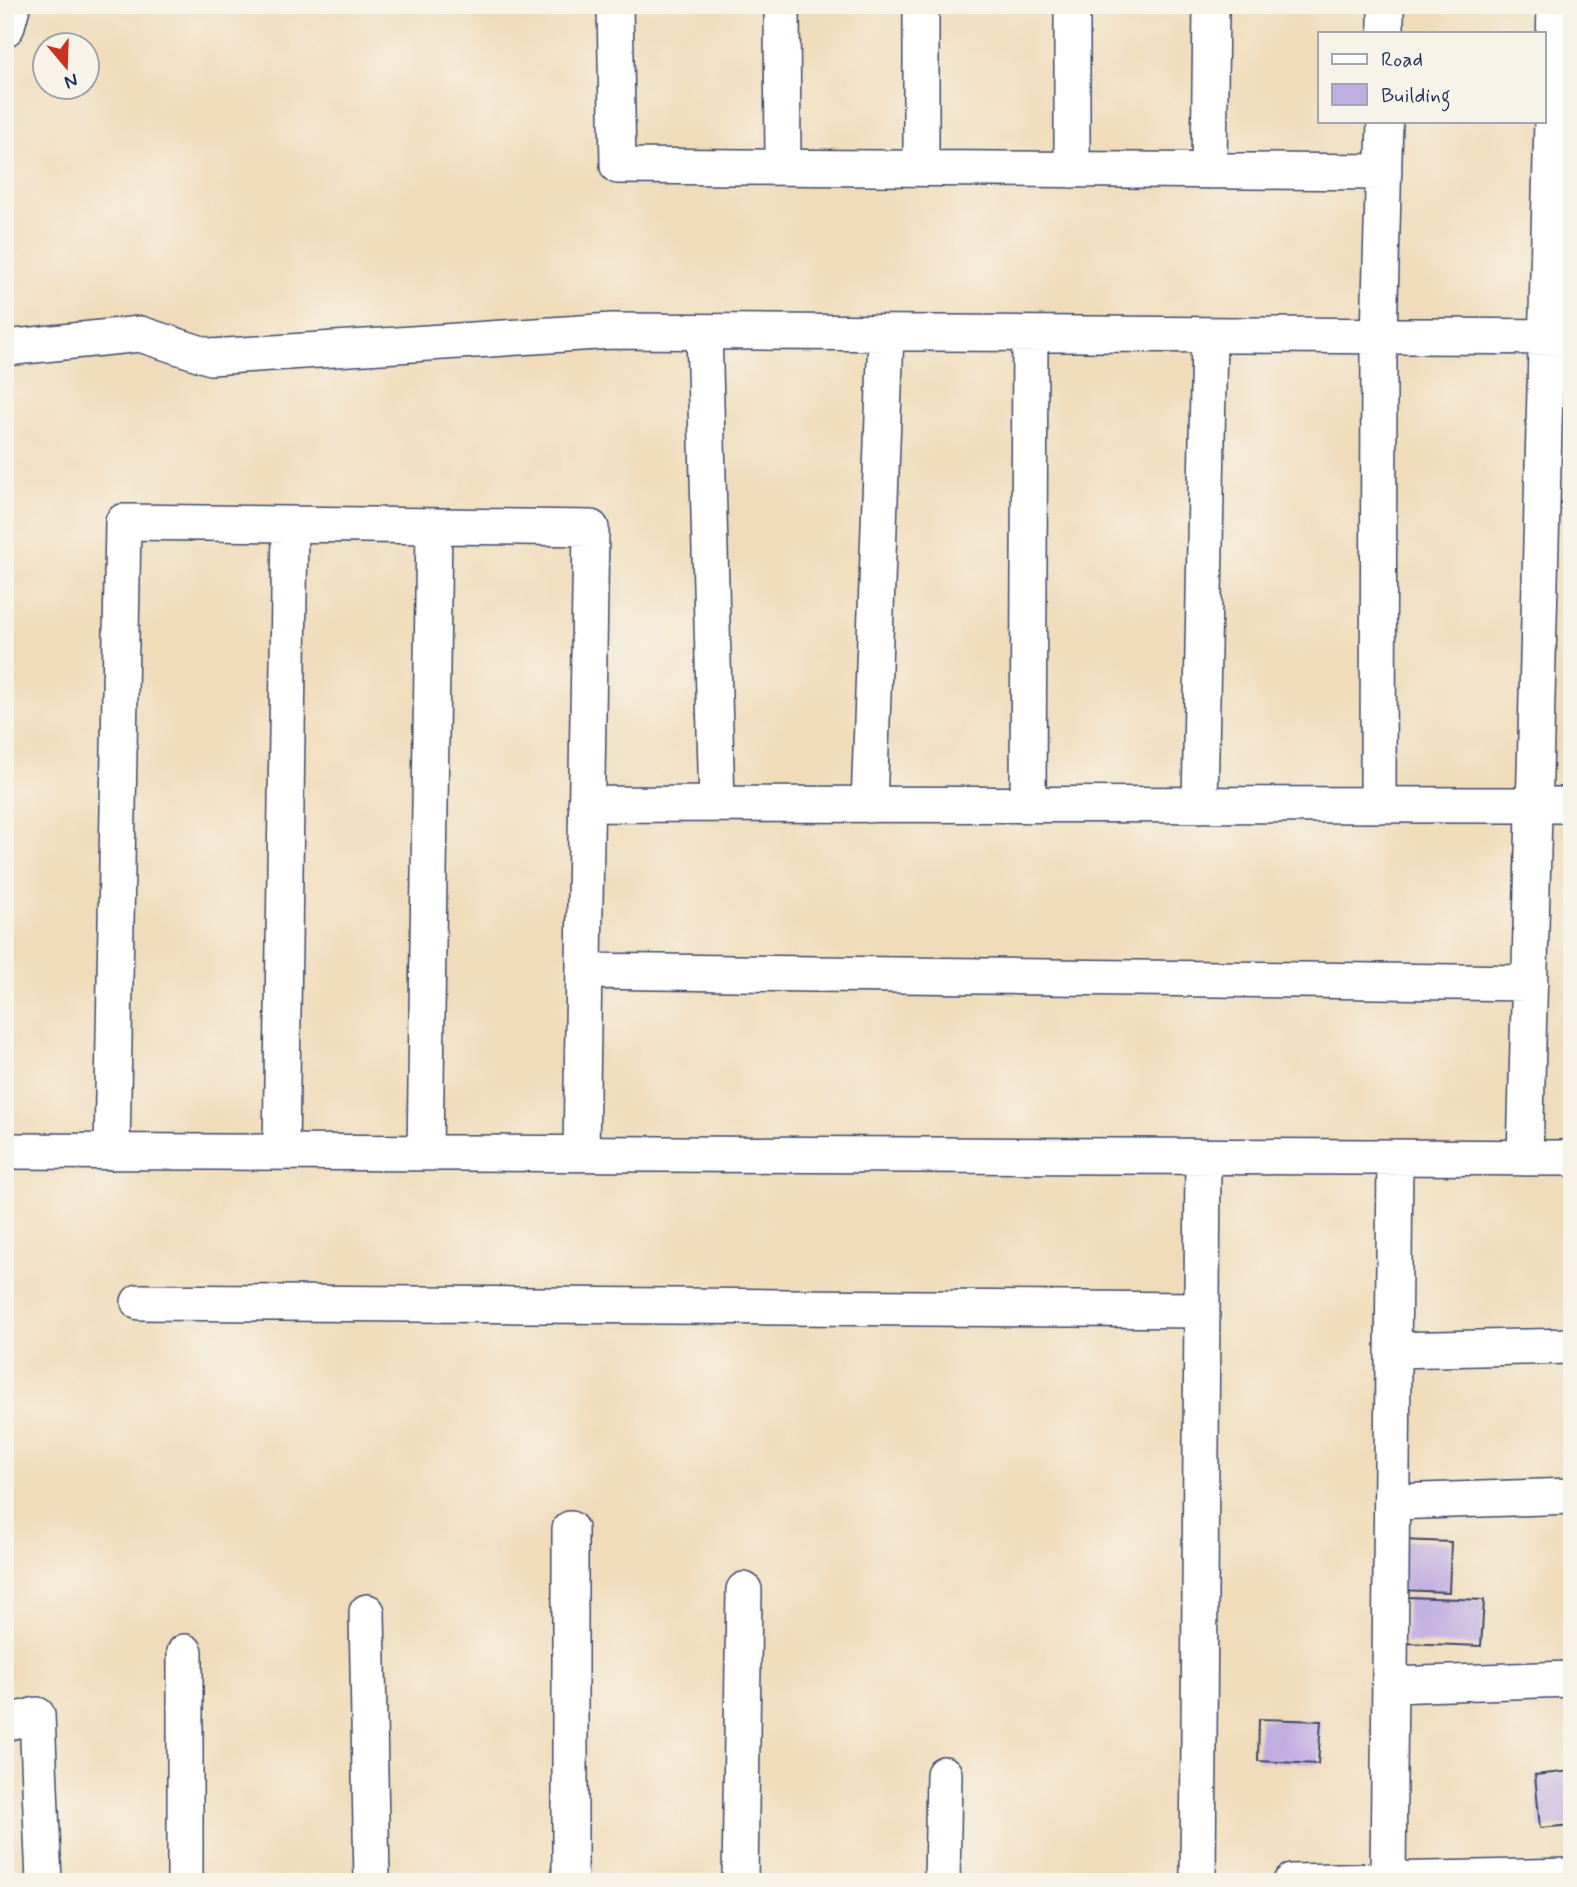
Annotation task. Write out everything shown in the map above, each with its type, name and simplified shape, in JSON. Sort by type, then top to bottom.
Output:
[{"type":"street","points":[[5,27],[11,5]]},
{"type":"street","points":[[615,5],[618,166],[1384,172]]},
{"type":"street","points":[[782,5],[783,167]]},
{"type":"street","points":[[920,5],[921,169]]},
{"type":"street","points":[[1072,5],[1072,170]]},
{"type":"street","points":[[1209,171],[1212,5]]},
{"type":"street","points":[[1386,5],[1386,32]]},
{"type":"street","points":[[1525,1158],[1530,983],[1559,337],[1555,5]]},
{"type":"street","points":[[1378,805],[1378,336],[1385,122]]},
{"type":"street","points":[[5,348],[140,334],[211,357],[612,331],[1559,337]]},
{"type":"street","points":[[704,332],[717,804]]},
{"type":"street","points":[[869,805],[886,333]]},
{"type":"street","points":[[1028,805],[1030,334]]},
{"type":"street","points":[[1200,805],[1209,335]]},
{"type":"street","points":[[112,1152],[123,522],[591,528],[581,1153]]},
{"type":"street","points":[[281,1152],[290,524]]},
{"type":"street","points":[[425,1153],[434,526]]},
{"type":"street","points":[[586,804],[1572,805]]},
{"type":"street","points":[[584,971],[1530,983]]},
{"type":"street","points":[[5,1151],[1572,1158]]},
{"type":"street","points":[[1198,1882],[1203,1157]]},
{"type":"street","points":[[1388,1880],[1395,1158]]},
{"type":"street","points":[[139,1303],[1202,1310]]},
{"type":"street","points":[[1393,1350],[1572,1346]]},
{"type":"street","points":[[1392,1502],[1572,1496]]},
{"type":"street","points":[[569,1528],[570,1882]]},
{"type":"street","points":[[740,1882],[744,1590]]},
{"type":"street","points":[[367,1612],[372,1882]]},
{"type":"street","points":[[185,1652],[185,1882]]},
{"type":"street","points":[[1390,1685],[1572,1679]]},
{"type":"street","points":[[5,1723],[37,1715],[44,1882]]},
{"type":"street","points":[[942,1882],[944,1774]]},
{"type":"street","points":[[1291,1882],[1572,1876]]},
{"type":"building","points":[[1401,1540],[1451,1542],[1449,1592],[1399,1590]]},
{"type":"building","points":[[1407,1597],[1484,1600],[1481,1646],[1405,1643]]},
{"type":"building","points":[[1259,1719],[1321,1721],[1318,1764],[1258,1761]]},
{"type":"building","points":[[1572,1771],[1572,1825],[1540,1828],[1535,1775]]}]
